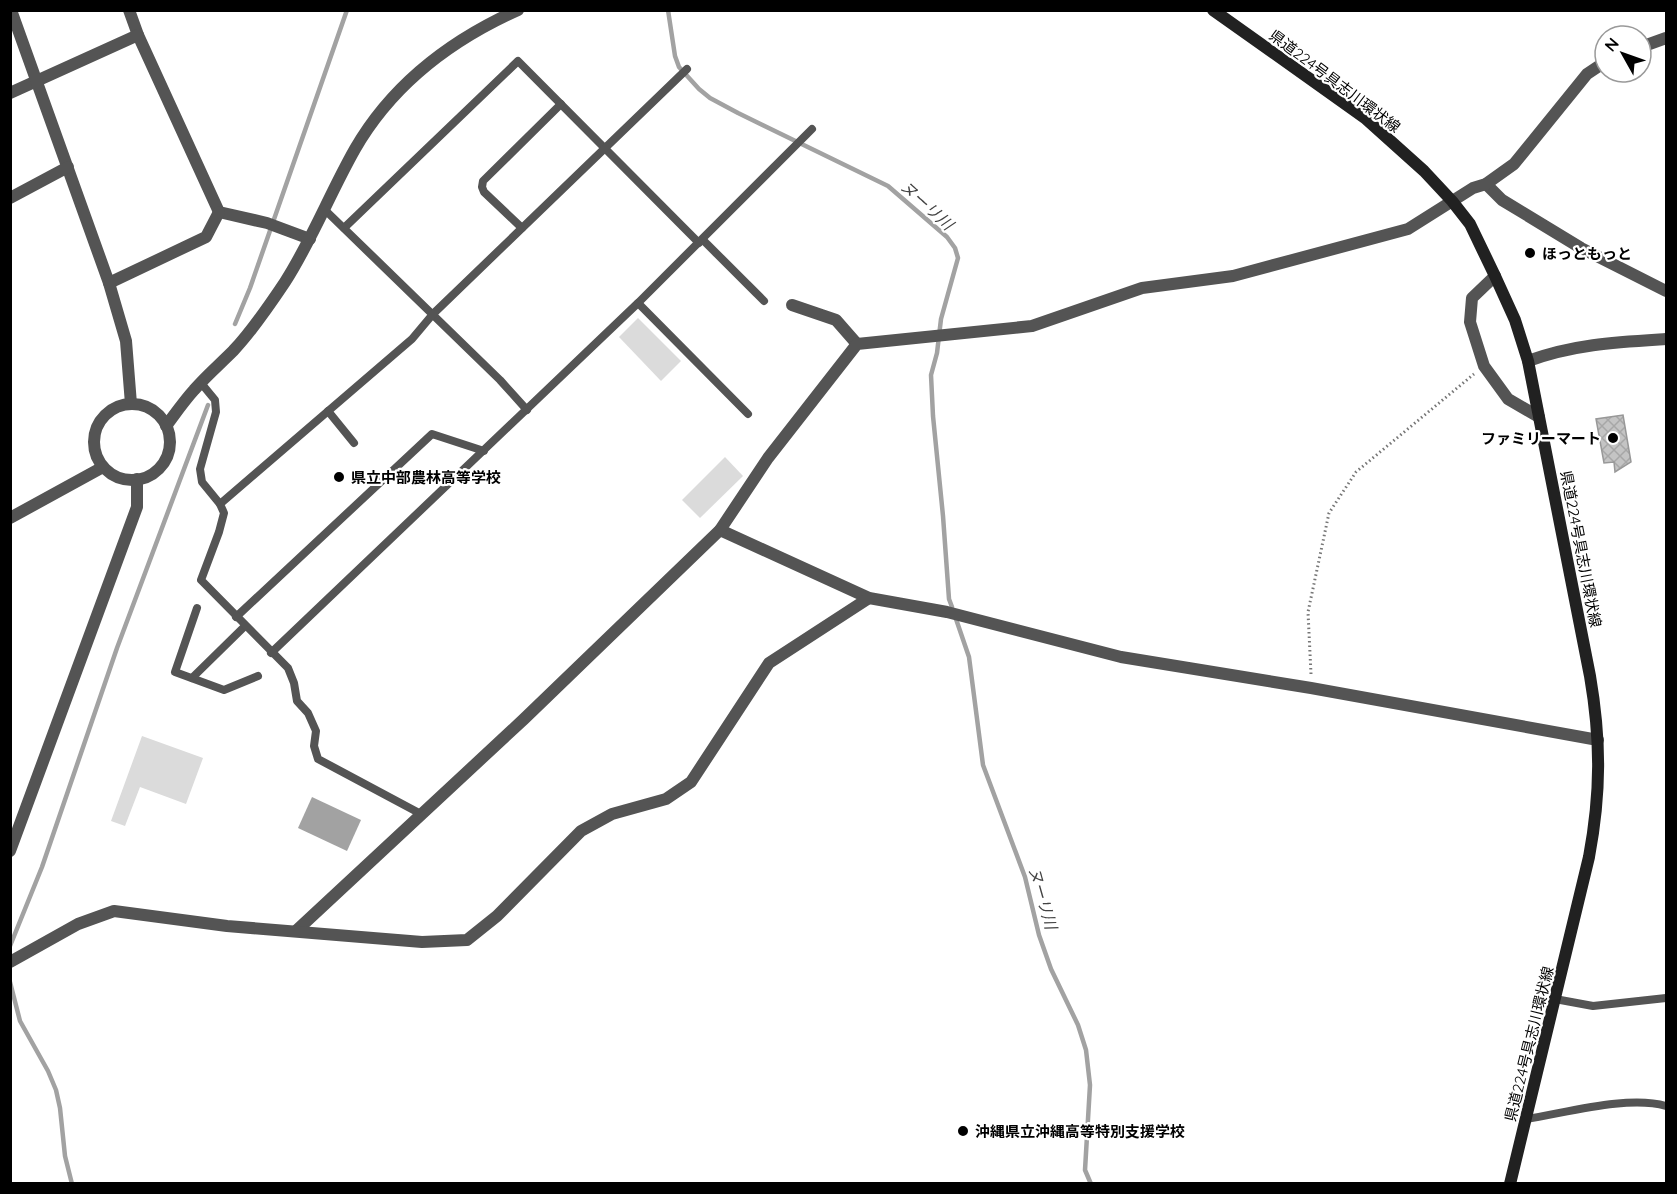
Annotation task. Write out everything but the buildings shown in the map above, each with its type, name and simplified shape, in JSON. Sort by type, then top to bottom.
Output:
[{"type":"main road","name":"県道224号具志川環状線","points":[[1213,10],[1365,118],[1424,171],[1452,201],[1470,224],[1495,276],[1515,320],[1528,361],[1596,712],[1597,814],[1589,857],[1510,1184]]},
{"type":"street","points":[[11,10],[109,283],[126,340],[130,404]]},
{"type":"street","points":[[129,10],[138,35],[219,212]]},
{"type":"street","points":[[166,426],[201,383],[234,350],[285,282],[355,150],[371,124],[394,95],[418,72],[468,36],[518,10]]},
{"type":"street","points":[[10,93],[138,35]]},
{"type":"street","points":[[296,931],[524,718],[720,530],[768,458],[857,344],[1032,326],[1142,288],[1233,276],[1408,229],[1473,188],[1486,184],[1514,164],[1587,74],[1593,70]]},
{"type":"street","points":[[10,198],[68,167]]},
{"type":"street","points":[[1486,184],[1502,200],[1581,248],[1666,291]]},
{"type":"street","points":[[219,212],[267,223],[310,238]]},
{"type":"street","points":[[109,283],[206,237],[219,212]]},
{"type":"street","points":[[1495,276],[1472,298],[1470,322],[1484,366],[1508,399],[1539,417]]},
{"type":"street","points":[[792,305],[836,320],[857,344]]},
{"type":"street","points":[[1528,361],[1564,349],[1606,342],[1666,339]]},
{"type":"street","points":[[130,404],[152,409],[160,416],[170,437],[165,460],[158,469],[148,476],[137,479],[125,479],[113,475],[103,467],[94,445],[97,427],[108,412],[118,406],[130,404]]},
{"type":"street","points":[[10,518],[103,467]]},
{"type":"street","points":[[10,851],[137,507],[137,479]]},
{"type":"street","points":[[720,530],[869,598],[947,612],[1121,657],[1311,688],[1598,740]]},
{"type":"street","points":[[10,962],[78,924],[114,911],[227,926],[422,942],[467,940],[497,916],[581,831],[612,814],[666,799],[691,782],[769,663],[869,598]]},
{"type":"lane","points":[[344,228],[518,61],[605,149],[764,301]]},
{"type":"lane","points":[[220,504],[412,339],[433,314],[687,69]]},
{"type":"lane","points":[[522,228],[484,192],[483,181],[561,104]]},
{"type":"lane","points":[[271,653],[701,242],[812,129]]},
{"type":"lane","points":[[324,209],[500,380],[527,410]]},
{"type":"lane","points":[[638,303],[748,414]]},
{"type":"lane","points":[[201,383],[215,400],[216,412],[200,469],[202,482],[220,504],[224,513],[201,580],[288,668],[297,700],[308,713],[316,731],[314,746],[318,759],[420,814]]},
{"type":"lane","points":[[328,411],[354,443]]},
{"type":"lane","points":[[236,617],[432,434],[484,451]]},
{"type":"lane","points":[[197,608],[175,672],[224,690],[258,676]]},
{"type":"lane","points":[[192,678],[245,626]]},
{"type":"lane","points":[[1555,999],[1577,1005],[1593,1006],[1666,998]]},
{"type":"lane","points":[[1526,1119],[1617,1104],[1641,1102],[1666,1106]]},
{"type":"path","points":[[1311,688],[1308,612],[1329,513],[1356,472],[1484,366]]},
{"type":"shaded area","points":[[638,318],[681,361],[661,381],[619,337]]},
{"type":"shaded area","points":[[725,457],[743,476],[700,518],[682,500]]},
{"type":"shaded area","points":[[142,736],[203,758],[186,804],[140,787],[125,826],[111,821]]},
{"type":"shaded area","points":[[312,797],[361,820],[347,851],[298,828]]},
{"type":"waterway","points":[[235,324],[250,288],[347,10]]},
{"type":"waterway","name":"ヌーリ川","points":[[668,10],[675,56],[679,67],[699,89],[710,98],[738,113],[888,186],[947,237],[955,248],[958,258],[941,319],[937,353],[931,375],[949,599],[952,607]]},
{"type":"waterway","points":[[10,946],[42,867],[117,648],[208,405]]},
{"type":"waterway","name":"ヌーリ川","points":[[956,619],[969,657],[983,765],[1025,877],[1039,935],[1051,969],[1078,1025],[1086,1050],[1090,1085],[1085,1170],[1091,1184]]},
{"type":"waterway","points":[[10,982],[20,1021],[56,1090],[65,1156],[72,1184]]},
{"type":"place","name":"ほっともっと","points":[[1530,253]]},
{"type":"place","name":"ファミリーマート","points":[[1613,438]]},
{"type":"place","name":"県立中部農林高等学校","points":[[339,477]]},
{"type":"place","name":"沖縄県立沖縄高等特別支援学校","points":[[963,1131]]}]
